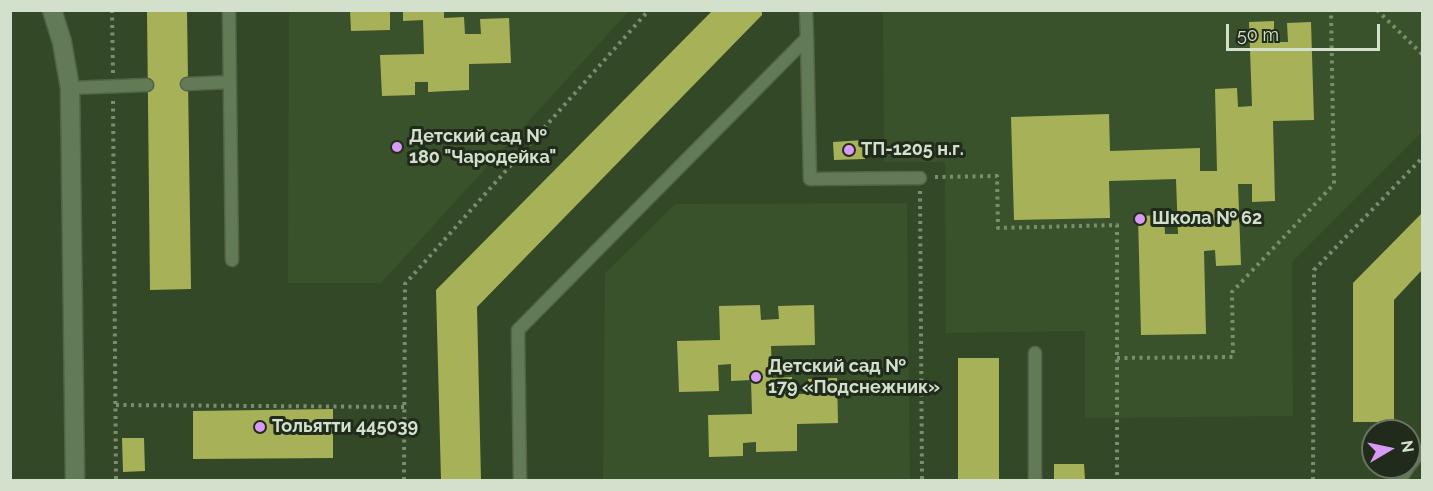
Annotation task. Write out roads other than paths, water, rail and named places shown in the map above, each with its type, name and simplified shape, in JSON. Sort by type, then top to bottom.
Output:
[{"type":"street","points":[[52,10],[62,42],[70,88],[75,480]]},
{"type":"lane","points":[[229,10],[232,260]]},
{"type":"lane","points":[[806,10],[810,179],[920,178]]},
{"type":"lane","points":[[520,480],[518,330],[807,38]]},
{"type":"lane","points":[[187,84],[230,82]]},
{"type":"lane","points":[[70,88],[147,85]]},
{"type":"lane","points":[[1035,353],[1035,480]]},
{"type":"place","name":"Детский сад № 180 \"Чародейка\"","points":[[397,147]]},
{"type":"place","name":"ТП-1205 н.г.","points":[[849,150]]},
{"type":"place","name":"Школа № 62","points":[[1140,219]]},
{"type":"place","name":"Детский сад № 179 «Подснежник»","points":[[756,377]]},
{"type":"place","name":"Тольятти 445039","points":[[260,427]]}]
